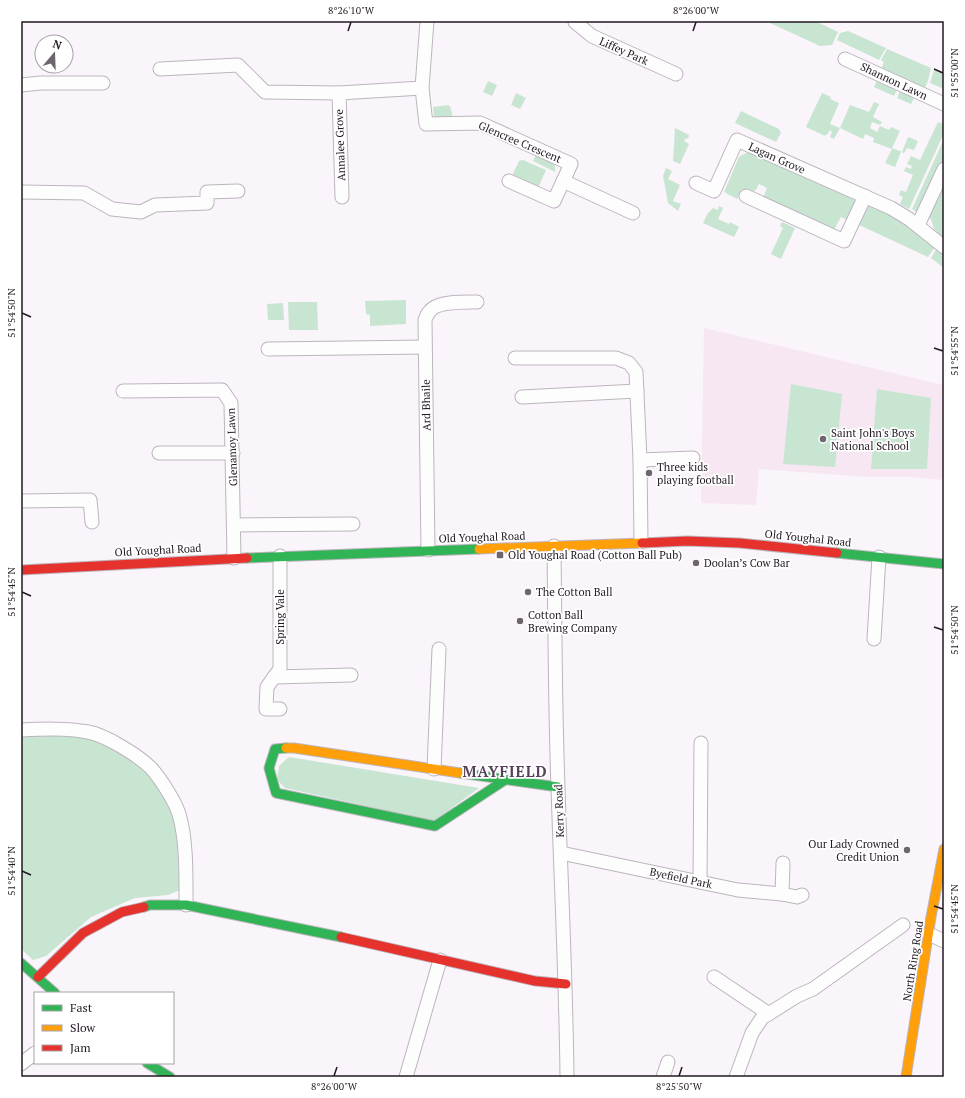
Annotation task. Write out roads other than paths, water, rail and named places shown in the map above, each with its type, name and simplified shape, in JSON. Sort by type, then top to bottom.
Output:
[{"type":"street","points":[[422,88],[427,21]]},
{"type":"street","name":"Liffey Park","points":[[574,21],[592,36],[676,74]]},
{"type":"street","name":"Shannon Lawn","points":[[845,59],[944,104]]},
{"type":"street","name":"Annalee Grove","points":[[160,69],[238,65],[265,92],[339,93],[422,88]]},
{"type":"street","points":[[21,85],[40,83],[103,83]]},
{"type":"street","name":"Glencree Crescent","points":[[422,88],[426,124],[480,123],[571,164],[554,201],[509,181]]},
{"type":"street","name":"Annalee Grove","points":[[339,93],[342,197]]},
{"type":"street","name":"Lagan Grove","points":[[696,183],[714,191],[737,140],[891,208],[918,226],[944,247]]},
{"type":"street","points":[[918,226],[944,168]]},
{"type":"street","name":"Glencree Crescent","points":[[563,181],[633,213]]},
{"type":"street","points":[[21,192],[84,193],[112,209],[141,212],[155,205],[207,203],[207,192],[238,191]]},
{"type":"street","points":[[746,196],[844,241],[865,196]]},
{"type":"street","name":"Ard Bhaile","points":[[428,550],[425,320],[430,310],[440,305],[460,302],[477,302]]},
{"type":"street","points":[[268,349],[425,348]]},
{"type":"street","points":[[515,358],[616,358],[629,363],[636,372],[640,460],[641,542]]},
{"type":"street","name":"Glenamoy Lawn","points":[[123,391],[222,390],[231,403],[234,558]]},
{"type":"street","points":[[522,397],[637,391]]},
{"type":"street","points":[[159,453],[232,454]]},
{"type":"street","points":[[640,460],[693,458]]},
{"type":"street","points":[[21,501],[90,500],[92,522]]},
{"type":"street","points":[[234,525],[353,524]]},
{"type":"street","name":"Old Youghal Road","points":[[21,570],[234,558],[687,541],[739,543],[944,564]]},
{"type":"street","name":"Kerry Road","points":[[554,546],[558,787],[562,928],[566,984],[567,1077]]},
{"type":"street","name":"Spring Vale","points":[[280,556],[280,669],[267,687],[266,709],[280,709]]},
{"type":"street","points":[[874,639],[878,557]]},
{"type":"street","points":[[434,769],[439,649]]},
{"type":"street","points":[[274,677],[351,675]]},
{"type":"street","points":[[21,730],[49,729],[89,732],[117,743],[150,768],[170,795],[179,814],[184,837],[186,905]]},
{"type":"street","points":[[700,743],[700,882]]},
{"type":"street","points":[[505,780],[435,826],[276,793],[268,768],[275,749],[294,748],[558,787]]},
{"type":"street","name":"North Ring Road","points":[[906,1077],[944,848]]},
{"type":"street","name":"Byefield Park","points":[[561,854],[738,890],[782,894],[797,897],[802,895]]},
{"type":"street","points":[[782,863],[782,894]]},
{"type":"street","points":[[38,977],[83,933],[122,912],[150,905],[186,905],[535,981],[566,984]]},
{"type":"street","points":[[736,1077],[752,1033],[762,1018],[797,996],[813,989],[903,925]]},
{"type":"street","points":[[929,934],[944,941]]},
{"type":"street","points":[[406,1077],[440,960]]},
{"type":"street","points":[[21,963],[55,992]]},
{"type":"street","points":[[714,977],[769,1014]]},
{"type":"street","points":[[21,1064],[34,1054]]},
{"type":"street","points":[[663,1077],[668,1062]]},
{"type":"street","points":[[149,1064],[170,1077]]},
{"type":"place","name":"Saint John's Boys National School","points":[[823,439]]},
{"type":"place","name":"Three kids playing football","points":[[649,473]]},
{"type":"place","name":"Old Youghal Road (Cotton Ball Pub)","points":[[500,555]]},
{"type":"place","name":"Doolan’s Cow Bar","points":[[696,563]]},
{"type":"place","name":"The Cotton Ball","points":[[528,592]]},
{"type":"place","name":"Cotton Ball Brewing Company","points":[[520,621]]},
{"type":"place","name":"Our Lady Crowned Credit Union","points":[[907,850]]},
{"type":"district","name":"MAYFIELD","points":[[505,771]]}]
